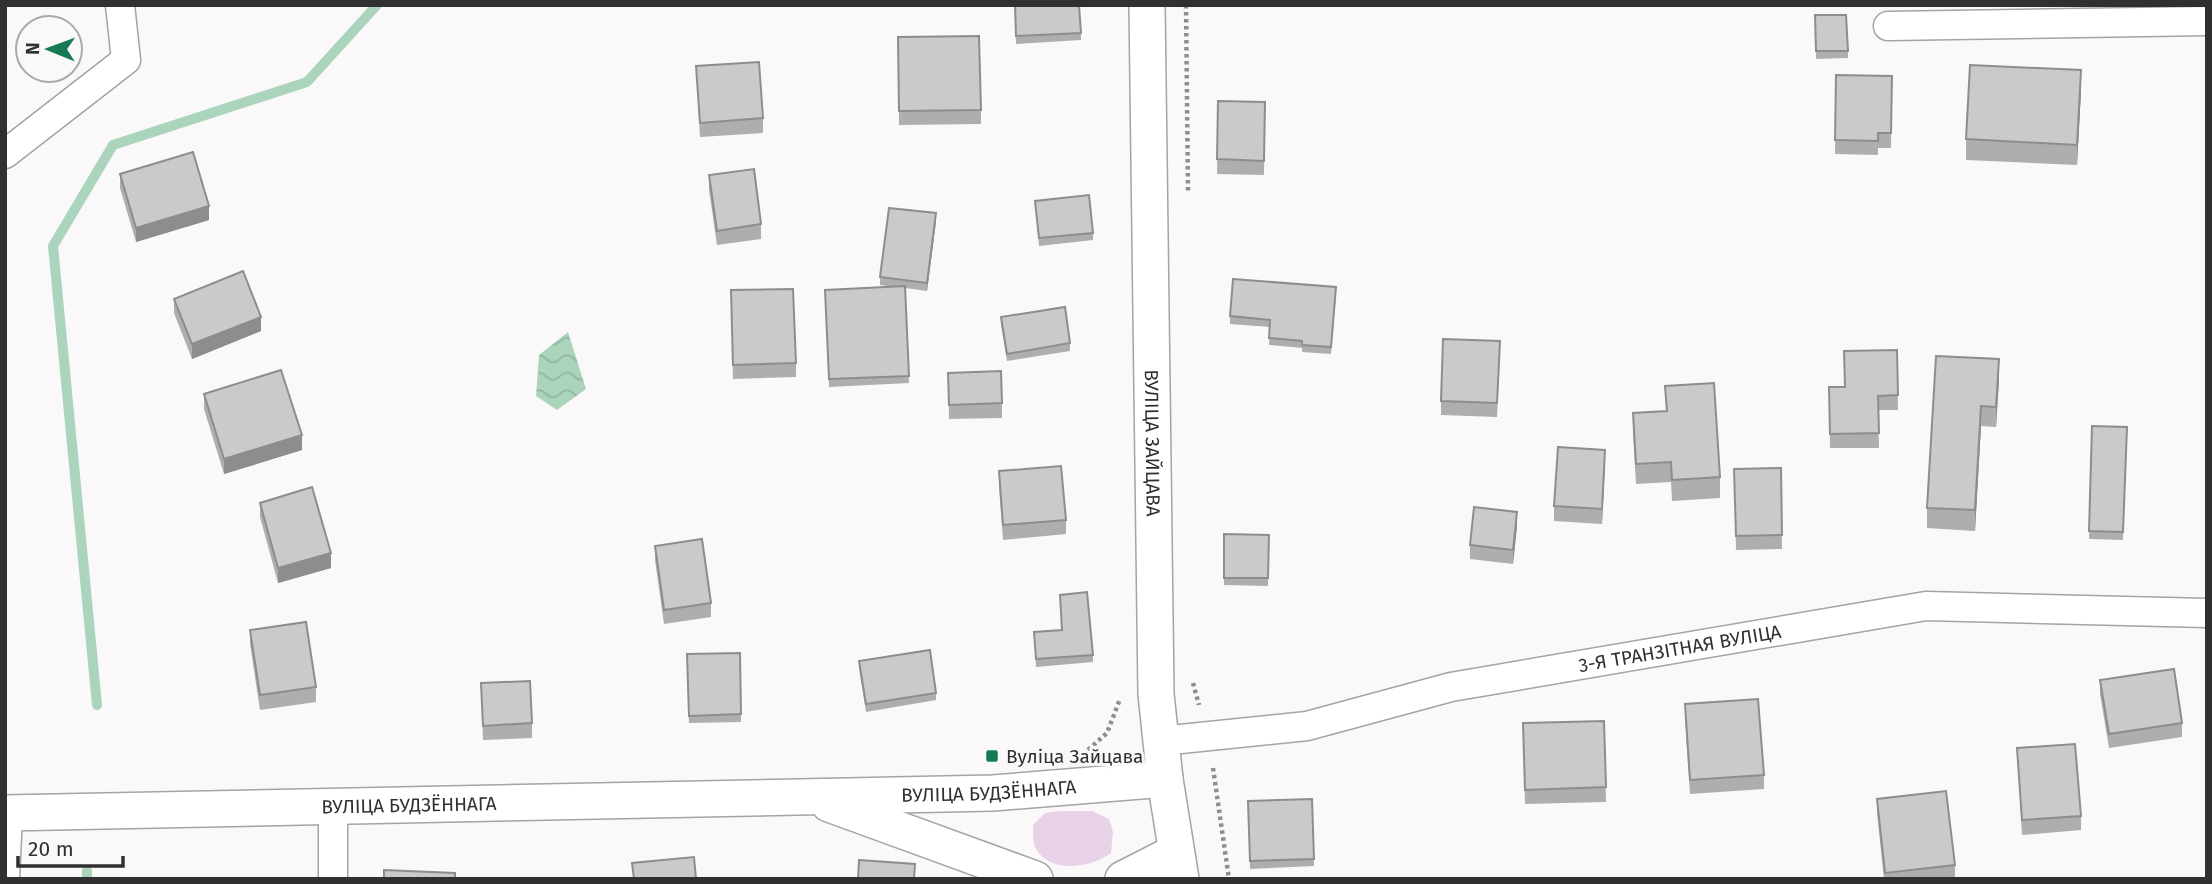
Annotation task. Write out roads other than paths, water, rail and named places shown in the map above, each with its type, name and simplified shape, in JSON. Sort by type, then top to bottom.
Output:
[{"type":"street","points":[[5,154],[125,60],[120,5]]},
{"type":"street","name":"ВУЛІЦА ЗАЙЦАВА","points":[[1147,5],[1156,694],[1165,779],[1179,866]]},
{"type":"street","points":[[1888,26],[2207,21]]},
{"type":"street","name":"3-Я ТРАНЗІТНАЯ ВУЛІЦА","points":[[1161,741],[1307,726],[1451,687],[1926,606],[2207,613]]},
{"type":"street","name":"ВУЛІЦА БУДЗЁННАГА","points":[[6,813],[993,793],[1165,779]]},
{"type":"street","name":"ВУЛІЦА БУДЗЁННАГА","points":[[812,798],[1035,879]]},
{"type":"street","points":[[333,805],[333,879]]},
{"type":"street","points":[[5,879],[6,813]]},
{"type":"street","points":[[1123,879],[1179,866]]},
{"type":"water","points":[[568,332],[586,389],[557,410],[536,396],[539,355]]},
{"type":"waterway","points":[[97,705],[53,246],[113,145],[307,82],[377,5]]},
{"type":"waterway","points":[[87,871],[87,879]]},
{"type":"place","name":"Вуліца Зайцава","points":[[992,756]]}]
